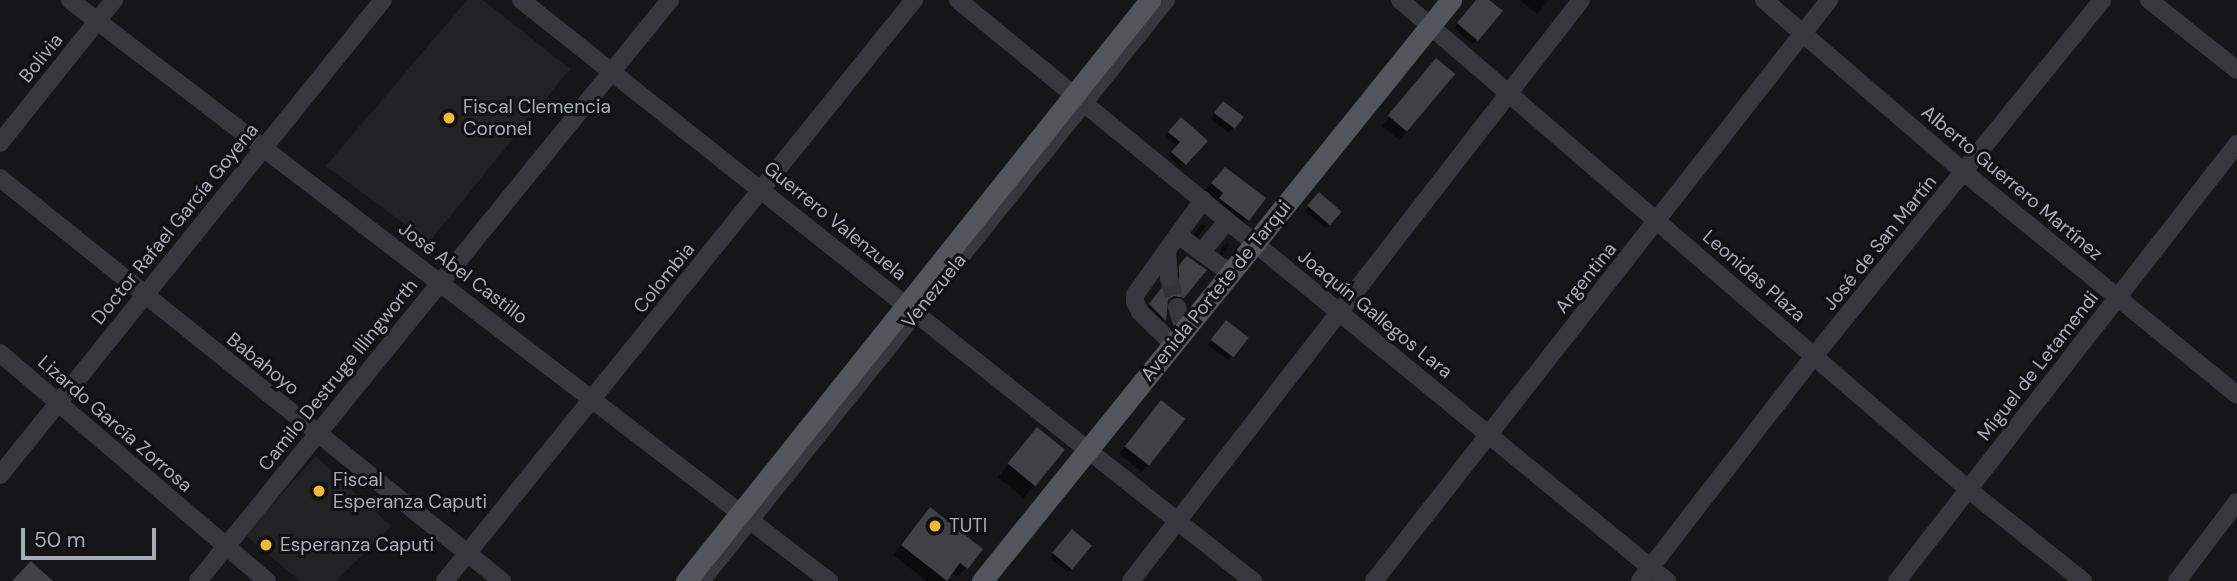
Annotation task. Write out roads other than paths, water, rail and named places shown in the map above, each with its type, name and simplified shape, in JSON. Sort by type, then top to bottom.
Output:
[{"type":"main road","name":"Venezuela","points":[[686,581],[745,516],[1079,99],[1150,0]]},
{"type":"main road","name":"Avenida Portete de Tarqui","points":[[982,581],[1451,0]]},
{"type":"street","name":"José Abel Castillo","points":[[70,0],[594,398],[829,581]]},
{"type":"street","name":"Bolivia","points":[[0,143],[114,0]]},
{"type":"street","name":"Doctor Rafael García Goyena","points":[[0,475],[383,0]]},
{"type":"street","name":"Guerrero Valenzuela","points":[[521,0],[1176,523],[1253,581]]},
{"type":"street","name":"Camilo Destruge Illingworth","points":[[198,581],[670,0]]},
{"type":"street","name":"Colombia","points":[[445,581],[914,0]]},
{"type":"street","name":"Joaquín Gallegos Lara","points":[[958,0],[1488,434],[1645,574],[1667,581]]},
{"type":"street","name":"Venezuela","points":[[1079,99],[1166,0]]},
{"type":"street","name":"Leonidas Plaza","points":[[1400,0],[1969,491],[2083,581]]},
{"type":"street","points":[[1130,581],[1581,0]]},
{"type":"street","name":"Alberto Guerrero Martínez","points":[[1763,0],[1965,173],[2237,394]]},
{"type":"street","name":"Argentina","points":[[1374,581],[1659,221],[1829,0]]},
{"type":"street","name":"José de San Martín","points":[[1645,574],[1814,356],[1965,173],[2102,0]]},
{"type":"street","points":[[2149,0],[2237,70]]},
{"type":"street","name":"Miguel de Letamendi","points":[[1897,581],[2237,144]]},
{"type":"street","name":"Babahoyo","points":[[0,178],[502,581]]},
{"type":"street","points":[[1179,337],[1140,312],[1135,295],[1203,200]]},
{"type":"street","points":[[1202,252],[1227,221]]},
{"type":"street","points":[[1178,235],[1230,273]]},
{"type":"street","points":[[1167,250],[1169,278]]},
{"type":"street","points":[[1177,307],[1179,337]]},
{"type":"street","name":"Lizardo García Zorrosa","points":[[0,354],[267,581]]},
{"type":"street","points":[[2176,581],[2237,502]]},
{"type":"street","name":"Venezuela","points":[[701,581],[745,516]]},
{"type":"tunnel","points":[[1169,278],[1177,307]]},
{"type":"place","name":"Fiscal Clemencia Coronel","points":[[449,118]]},
{"type":"place","name":"Fiscal Esperanza Caputi","points":[[319,491]]},
{"type":"place","name":"TUTI","points":[[935,526]]},
{"type":"place","name":"Esperanza Caputi","points":[[266,545]]}]
